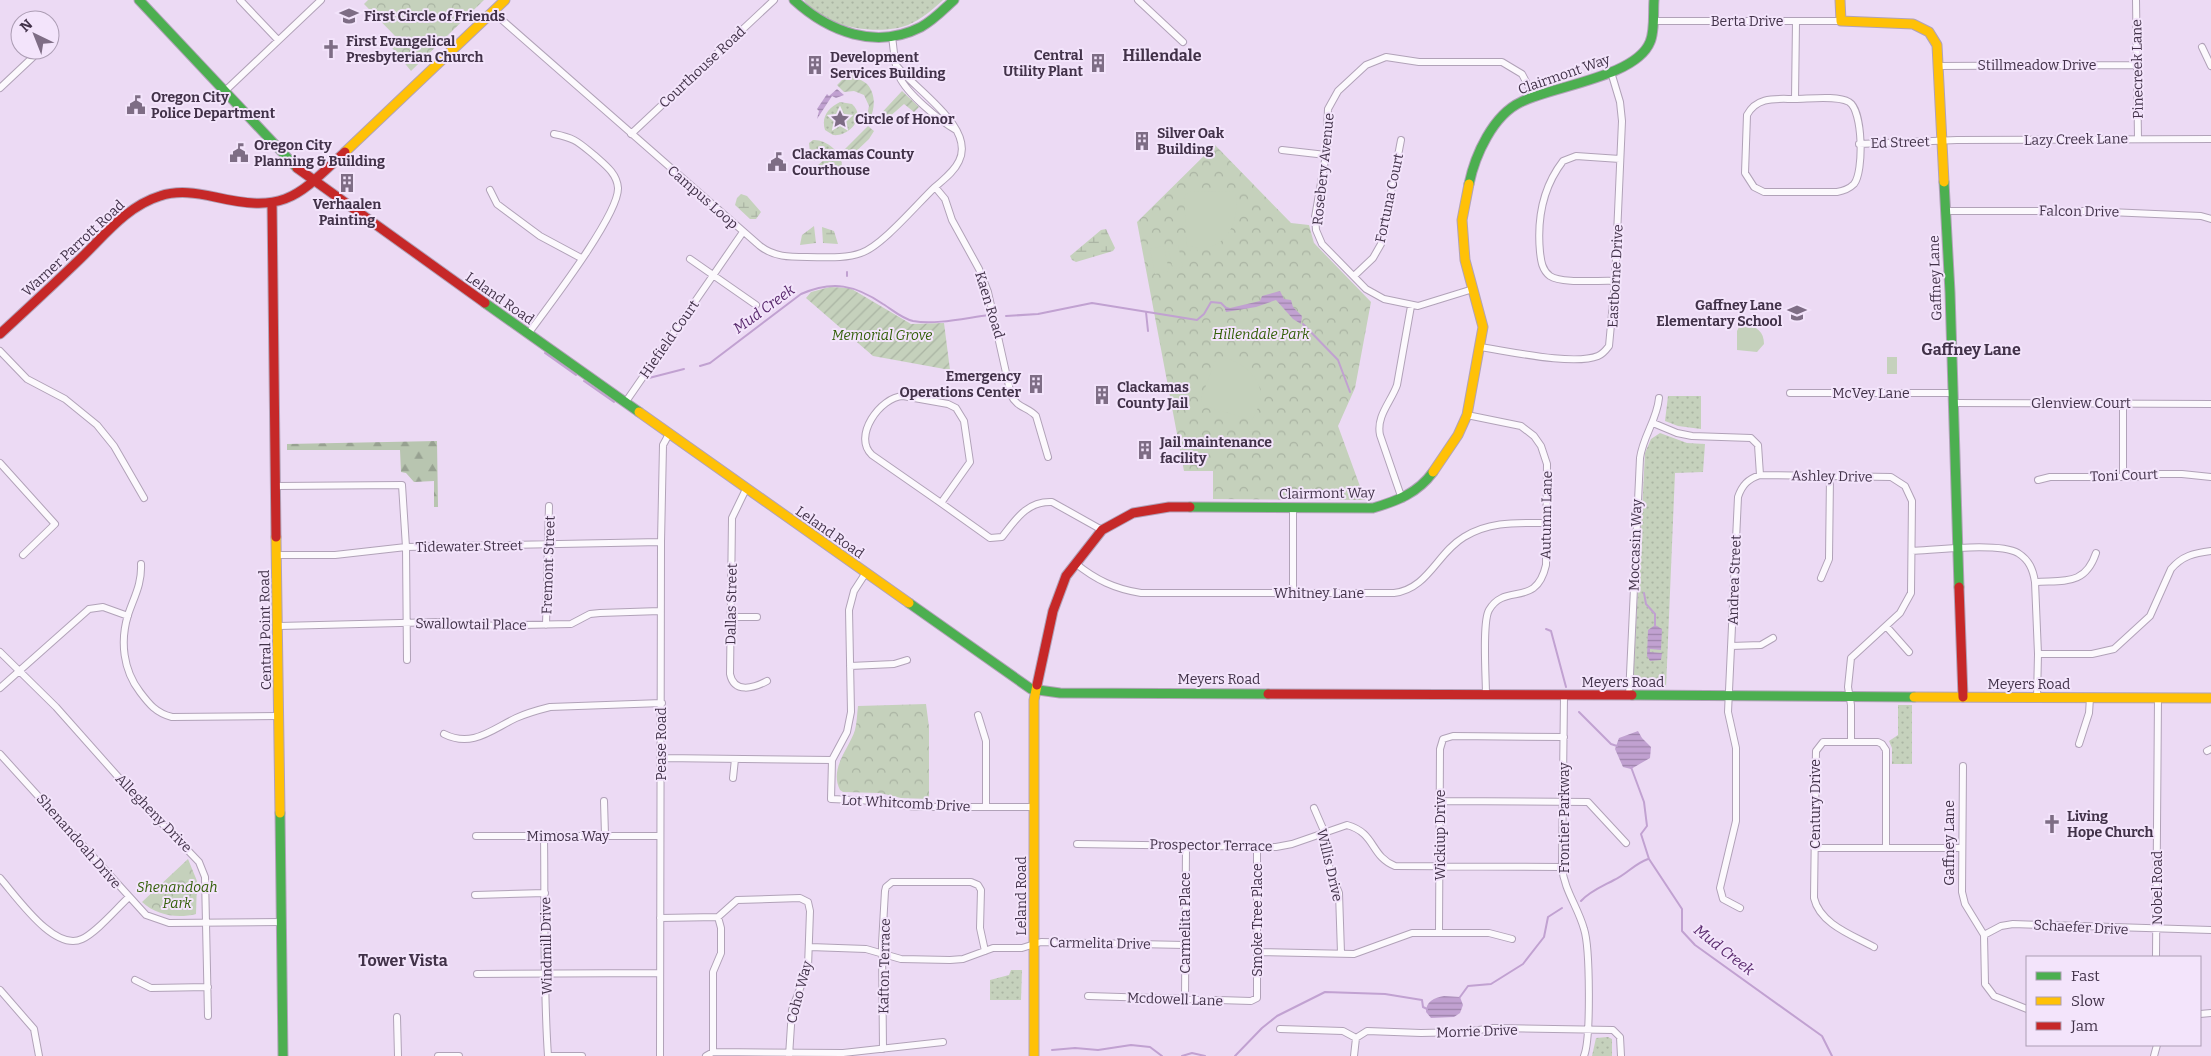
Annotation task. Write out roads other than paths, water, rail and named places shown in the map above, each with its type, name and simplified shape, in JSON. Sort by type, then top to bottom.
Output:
[{"type":"main road","name":"Leland Road","points":[[139,0],[301,172],[865,574],[1023,685],[1036,691],[1034,1056]]},
{"type":"main road","name":"Warner Parrott Road","points":[[0,334],[117,224],[140,205],[152,198],[172,192],[186,191],[202,193],[234,202],[272,203],[290,197],[313,181],[505,0]]},
{"type":"main road","points":[[794,0],[815,18],[845,32],[873,38],[892,37],[911,32],[928,23],[954,0]]},
{"type":"main road","name":"Clairmont Way","points":[[1036,691],[1058,594],[1066,576],[1102,530],[1126,516],[1155,508],[1373,508],[1402,499],[1418,490],[1432,474],[1458,435],[1467,415],[1480,347],[1482,320],[1465,260],[1462,234],[1464,204],[1471,176],[1487,137],[1496,124],[1513,107],[1534,97],[1611,72],[1626,66],[1640,57],[1650,42],[1654,0]]},
{"type":"main road","points":[[1840,0],[1841,21]]},
{"type":"main road","name":"Gaffney Lane","points":[[1841,21],[1912,24],[1924,28],[1936,41],[1950,292],[1951,393],[1963,697]]},
{"type":"main road","name":"Central Point Road","points":[[272,203],[279,626],[283,1056]]},
{"type":"main road","name":"Meyers Road","points":[[1036,691],[1060,693],[2211,698]]},
{"type":"street","points":[[240,0],[278,40]]},
{"type":"street","points":[[225,91],[321,0]]},
{"type":"street","name":"Courthouse Road","points":[[631,134],[774,0]]},
{"type":"street","points":[[1138,0],[1183,42]]},
{"type":"street","name":"Pinecreek Lane","points":[[2136,0],[2138,138]]},
{"type":"street","name":"Campus Loop","points":[[493,12],[766,251],[784,257],[820,257],[860,253],[874,246],[935,187]]},
{"type":"street","name":"Berta Drive","points":[[1653,21],[1841,21]]},
{"type":"street","points":[[1795,99],[1796,21]]},
{"type":"street","points":[[892,37],[896,66],[905,85],[944,124],[957,131],[962,141],[960,158],[955,168],[935,187]]},
{"type":"street","points":[[2202,47],[2211,66]]},
{"type":"street","name":"Rosebery Avenue","points":[[1411,306],[1377,296],[1322,244],[1316,230],[1315,217],[1326,155],[1326,117],[1332,100],[1366,65],[1379,58],[1392,57],[1419,62],[1502,62],[1522,74],[1534,97]]},
{"type":"street","points":[[0,88],[30,60]]},
{"type":"street","name":"Stillmeadow Drive","points":[[1938,66],[2136,65]]},
{"type":"street","name":"Eastborne Drive","points":[[1480,347],[1551,358],[1600,356],[1609,346],[1612,338],[1615,281],[1621,112],[1611,72]]},
{"type":"street","points":[[1795,99],[1842,99],[1849,102],[1859,116],[1858,175],[1854,185],[1848,189],[1837,192],[1759,190],[1748,181],[1745,173],[1747,115],[1754,105],[1762,100],[1795,99]]},
{"type":"street","points":[[528,334],[581,258],[595,242],[616,197],[616,182],[609,168],[574,138],[554,134]]},
{"type":"street","name":"Lazy Creek Lane","points":[[1941,141],[2138,138],[2211,139]]},
{"type":"street","name":"Fortuna Court","points":[[1354,276],[1373,258],[1381,244],[1401,140]]},
{"type":"street","name":"Ed Street","points":[[1859,144],[1941,141]]},
{"type":"street","points":[[1282,150],[1326,155]]},
{"type":"street","points":[[1615,281],[1562,279],[1550,276],[1542,264],[1538,230],[1543,204],[1563,161],[1576,156],[1620,159]]},
{"type":"street","name":"Kaen Road","points":[[935,187],[945,199],[952,220],[979,269],[988,292],[1011,396],[1017,405],[1036,416],[1048,457]]},
{"type":"street","points":[[490,190],[496,204],[540,236],[581,258]]},
{"type":"street","name":"Falcon Drive","points":[[1946,211],[2120,212],[2211,219]]},
{"type":"street","name":"Hiefield Court","points":[[625,403],[744,232]]},
{"type":"street","points":[[690,259],[756,305]]},
{"type":"street","points":[[1402,499],[1380,435],[1379,425],[1382,414],[1393,397],[1397,385],[1411,306],[1426,304],[1473,289]]},
{"type":"street","points":[[0,351],[27,379],[65,399],[97,425],[114,446],[144,498]]},
{"type":"street","name":"McVey Lane","points":[[1790,394],[1951,393]]},
{"type":"street","points":[[941,504],[970,462],[962,416],[956,408],[948,404],[902,396],[891,398],[884,404],[866,430],[864,439],[866,448],[872,455],[941,504],[990,538],[1002,537],[1026,508],[1043,502],[1052,502],[1102,530]]},
{"type":"street","name":"Moccasin Way","points":[[1629,696],[1640,458],[1645,436],[1658,411],[1659,398]]},
{"type":"street","name":"Glenview Court","points":[[1952,403],[2211,404]]},
{"type":"street","points":[[2123,403],[2123,477]]},
{"type":"street","name":"Autumn Lane","points":[[1467,415],[1521,426],[1538,440],[1547,464],[1546,565],[1540,582],[1530,592],[1498,600],[1488,610],[1485,624],[1486,695]]},
{"type":"street","points":[[1653,422],[1677,433],[1692,436],[1751,438],[1758,445],[1760,475]]},
{"type":"street","name":"Pease Road","points":[[660,1056],[662,704],[660,611],[663,445],[669,434]]},
{"type":"street","points":[[1,465],[55,524],[23,555]]},
{"type":"street","name":"Toni Court","points":[[2038,480],[2050,477],[2123,477],[2182,474],[2211,477]]},
{"type":"street","name":"Ashley Drive","points":[[1760,475],[1890,476],[1902,482],[1908,490],[1912,501],[1912,551]]},
{"type":"street","name":"Andrea Street","points":[[1740,908],[1726,901],[1721,895],[1720,888],[1736,821],[1736,748],[1728,721],[1731,646],[1738,496],[1740,489],[1748,481],[1760,475]]},
{"type":"street","points":[[1822,578],[1829,559],[1830,476]]},
{"type":"street","points":[[277,486],[402,485],[406,547],[407,660]]},
{"type":"street","name":"Dallas Street","points":[[746,489],[732,518],[731,681],[738,687],[754,688],[767,681]]},
{"type":"street","name":"Fremont Street","points":[[546,625],[549,593],[548,545],[550,506]]},
{"type":"street","points":[[1293,508],[1293,593]]},
{"type":"street","name":"Whitney Lane","points":[[1075,563],[1102,582],[1141,593],[1401,592],[1421,581],[1453,544],[1474,531],[1493,524],[1546,523]]},
{"type":"street","name":"Tidewater Street","points":[[278,555],[335,554],[406,547],[661,542]]},
{"type":"street","points":[[1886,848],[1886,750],[1878,742],[1851,742],[1848,677],[1851,658],[1900,613],[1909,600],[1912,586],[1912,551],[1996,548],[2011,550],[2025,558],[2030,564],[2035,582],[2038,698]]},
{"type":"street","points":[[2038,654],[2092,654],[2114,649],[2150,616],[2176,562],[2193,553],[2211,551]]},
{"type":"street","points":[[2035,582],[2073,580],[2080,577],[2092,565],[2096,553]]},
{"type":"street","points":[[141,564],[140,587],[128,616],[124,640],[127,666],[136,686],[159,713],[172,717],[279,716]]},
{"type":"street","name":"Lot Whitcomb Drive","points":[[865,574],[854,591],[849,610],[849,723],[832,760],[831,799],[877,801],[916,806],[1035,808]]},
{"type":"street","points":[[0,688],[89,609],[104,607],[128,616]]},
{"type":"street","name":"Swallowtail Place","points":[[279,626],[446,622],[464,626],[546,625],[571,624],[590,614],[600,612],[660,611]]},
{"type":"street","points":[[731,617],[757,618]]},
{"type":"street","points":[[1886,626],[1909,652]]},
{"type":"street","points":[[1731,646],[1761,645],[1773,638]]},
{"type":"street","name":"Allegheny Drive","points":[[0,652],[91,745],[142,803],[196,856],[204,877],[207,922],[208,1016]]},
{"type":"street","points":[[850,666],[894,664],[906,660]]},
{"type":"street","name":"Frontier Parkway","points":[[1564,696],[1562,867],[1566,887],[1580,917],[1587,941],[1587,1029],[1584,1056]]},
{"type":"street","points":[[2079,744],[2089,713],[2090,698]]},
{"type":"street","name":"Nobel Road","points":[[2156,956],[2158,698]]},
{"type":"street","points":[[444,734],[456,740],[477,737],[534,711],[550,707],[662,704]]},
{"type":"street","points":[[978,715],[986,741],[986,807]]},
{"type":"street","name":"Wickiup Drive","points":[[1439,933],[1440,749],[1443,739],[1453,736],[1564,737]]},
{"type":"street","name":"Century Drive","points":[[1851,742],[1823,742],[1816,751],[1814,898],[1820,912],[1832,923],[1874,947]]},
{"type":"street","name":"Shenandoah Drive","points":[[0,754],[146,915],[157,920],[282,922]]},
{"type":"street","points":[[662,758],[832,760]]},
{"type":"street","points":[[733,778],[735,759]]},
{"type":"street","name":"Gaffney Lane","points":[[1963,766],[1962,892],[1965,904],[1984,935]]},
{"type":"street","points":[[604,801],[605,836]]},
{"type":"street","points":[[1440,801],[1588,802],[1626,843]]},
{"type":"street","name":"Willis Drive","points":[[1314,808],[1324,831],[1330,871],[1337,885],[1340,901],[1341,953]]},
{"type":"street","name":"Prospector Terrace","points":[[1077,844],[1285,846],[1347,824],[1356,827],[1370,838],[1382,859],[1395,866],[1562,867]]},
{"type":"street","name":"Mimosa Way","points":[[476,836],[660,836]]},
{"type":"street","name":"Windmill Drive","points":[[544,836],[546,973],[544,1024],[548,1056]]},
{"type":"street","name":"Carmelita Place","points":[[1184,1000],[1186,846]]},
{"type":"street","name":"Smoke Tree Place","points":[[1257,847],[1258,994]]},
{"type":"street","points":[[1815,848],[1962,848]]},
{"type":"street","points":[[0,878],[51,934],[65,941],[85,938],[129,898]]},
{"type":"street","name":"Kafton Terrace","points":[[884,1049],[884,954],[886,891],[888,884],[892,882],[971,882],[978,884],[981,890],[980,928],[985,951]]},
{"type":"street","points":[[476,895],[545,893]]},
{"type":"street","name":"Coho Way","points":[[718,917],[731,904],[744,899],[800,898],[808,902],[810,911],[810,947],[805,978],[791,1016],[790,1054]]},
{"type":"street","points":[[660,918],[718,917],[721,928],[722,953],[713,972],[713,1052]]},
{"type":"street","name":"Schaefer Drive","points":[[1984,935],[2001,926],[2013,924],[2089,925],[2156,930],[2211,930]]},
{"type":"street","points":[[1257,952],[1361,952],[1405,934],[1489,933],[1512,939]]},
{"type":"street","points":[[1984,935],[1984,977],[1988,990],[2003,1000],[2026,1008]]},
{"type":"street","name":"Carmelita Drive","points":[[810,947],[866,949],[901,959],[950,960],[963,959],[1004,947],[1022,948],[1041,942],[1185,945]]},
{"type":"street","points":[[477,974],[660,974]]},
{"type":"street","points":[[135,980],[151,988],[208,988]]},
{"type":"street","points":[[0,990],[34,1029],[39,1056]]},
{"type":"street","name":"Mcdowell Lane","points":[[1088,996],[1184,1000],[1254,1000],[1258,994]]},
{"type":"street","points":[[397,1017],[398,1056]]},
{"type":"street","name":"Morrie Drive","points":[[1356,1038],[1367,1031],[1430,1033],[1464,1032],[1493,1028],[1613,1030],[1617,1032],[1621,1040],[1621,1056]]},
{"type":"street","points":[[1280,1029],[1344,1031],[1356,1038],[1354,1056]]},
{"type":"street","points":[[706,1056],[713,1052],[844,1053],[943,1042]]},
{"type":"street","points":[[2154,1056],[2157,1046]]},
{"type":"street","points":[[438,1056],[459,1056]]},
{"type":"street","points":[[548,1056],[582,1056]]},
{"type":"waterway","name":"Mud Creek","points":[[700,366],[710,363],[801,294],[823,287],[844,287],[863,292],[901,316],[913,321],[941,322],[989,315]]},
{"type":"waterway","name":"Mud Creek","points":[[1006,316],[1038,314],[1092,303],[1197,320],[1204,314],[1211,302],[1221,303],[1225,307]]},
{"type":"waterway","points":[[1146,312],[1148,331]]},
{"type":"waterway","name":"Mud Creek","points":[[1303,324],[1338,360],[1350,392]]},
{"type":"waterway","name":"Mud Creek","points":[[545,353],[576,375]]},
{"type":"waterway","name":"Mud Creek","points":[[649,378],[684,369]]},
{"type":"waterway","name":"Mud Creek","points":[[584,381],[614,402]]},
{"type":"waterway","points":[[1644,593],[1646,604],[1655,614],[1655,625]]},
{"type":"waterway","name":"Mud Creek","points":[[1546,629],[1551,631],[1566,687]]},
{"type":"waterway","name":"Mud Creek","points":[[1579,712],[1611,744],[1617,746]]},
{"type":"waterway","name":"Mud Creek","points":[[1631,767],[1644,802],[1647,826],[1641,834],[1649,859],[1682,909],[1682,931],[1695,945],[1822,1036],[1832,1056]]},
{"type":"waterway","points":[[1581,901],[1592,892],[1619,878],[1648,859]]},
{"type":"waterway","points":[[1460,997],[1468,986],[1491,984],[1523,964],[1544,937],[1548,917],[1562,908]]},
{"type":"waterway","points":[[1235,1056],[1262,1028],[1277,1016],[1325,992],[1385,994],[1422,1000],[1423,1007],[1427,1009]]},
{"type":"waterway","points":[[1052,1050],[1075,1048],[1098,1050],[1131,1045],[1150,1047],[1162,1056]]},
{"type":"waterway","points":[[1182,1056],[1192,1053],[1205,1056]]},
{"type":"place","name":"First Circle of Friends","points":[[349,16]]},
{"type":"place","name":"First Evangelical Presbyterian Church","points":[[331,49]]},
{"type":"place","name":"Central Utility Plant","points":[[1098,63]]},
{"type":"place","name":"Development Services Building","points":[[815,65]]},
{"type":"place","name":"Oregon City Police Department","points":[[136,105]]},
{"type":"place","name":"Circle of Honor","points":[[840,119]]},
{"type":"place","name":"Silver Oak Building","points":[[1142,141]]},
{"type":"place","name":"Oregon City Planning & Building","points":[[239,153]]},
{"type":"place","name":"Clackamas County Courthouse","points":[[777,162]]},
{"type":"place","name":"Verhaalen Painting","points":[[347,183]]},
{"type":"place","name":"Gaffney Lane Elementary School","points":[[1797,313]]},
{"type":"place","name":"Emergency Operations Center","points":[[1036,384]]},
{"type":"place","name":"Clackamas County Jail","points":[[1102,395]]},
{"type":"place","name":"Jail maintenance facility","points":[[1145,450]]},
{"type":"place","name":"Living Hope Church","points":[[2052,824]]},
{"type":"district","name":"Hillendale","points":[[1162,55]]},
{"type":"district","name":"Gaffney Lane","points":[[1971,349]]},
{"type":"district","name":"Tower Vista","points":[[403,960]]},
{"type":"park label","name":"Hillendale Park","points":[[1261,334]]},
{"type":"park label","name":"Memorial Grove","points":[[882,335]]},
{"type":"park label","name":"Shenandoah Park","points":[[177,896]]}]
